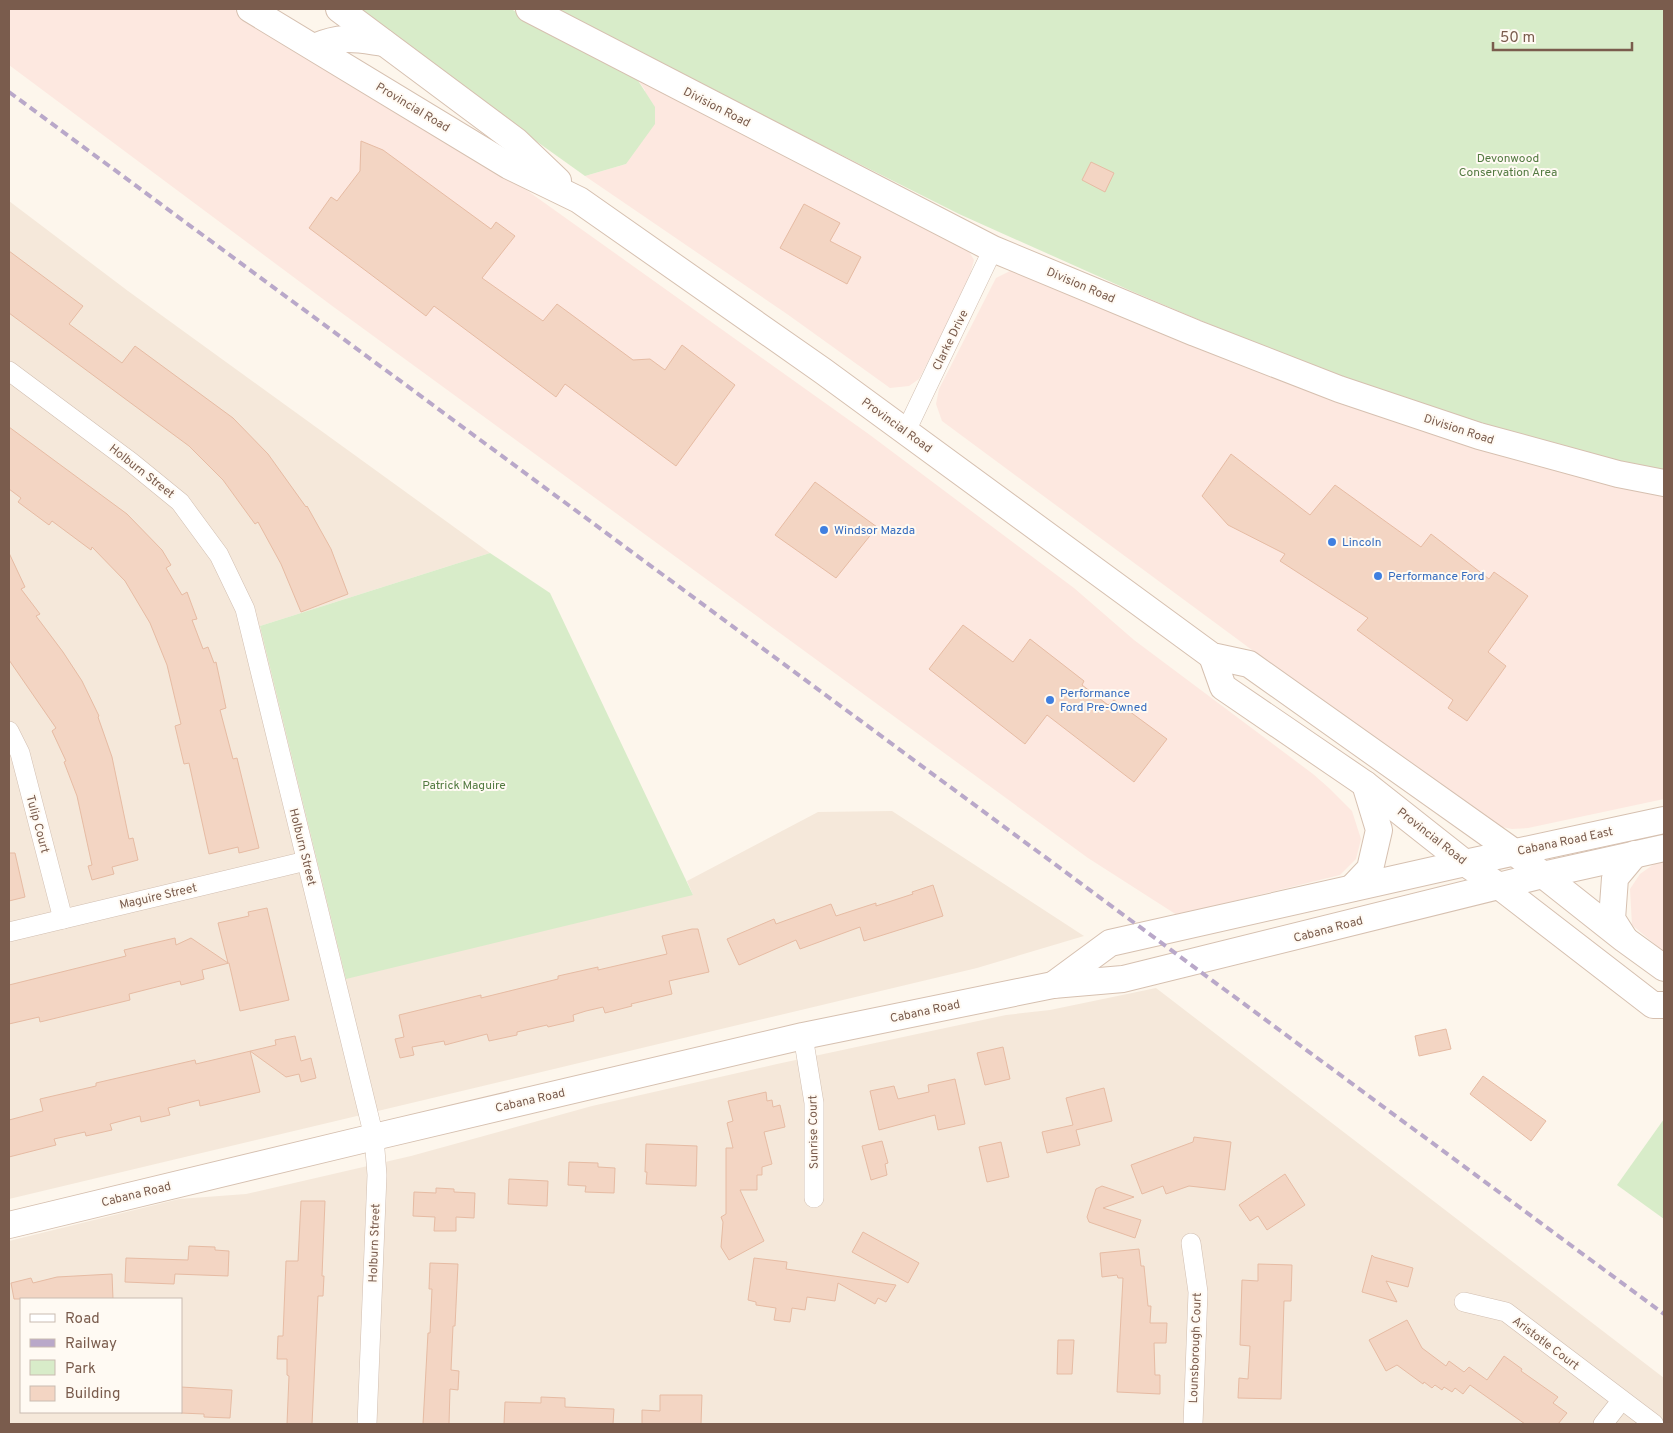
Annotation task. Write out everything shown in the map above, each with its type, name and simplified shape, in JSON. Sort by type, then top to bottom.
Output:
[{"type":"main road","name":"Provincial Road","points":[[250,9],[509,166],[579,200]]},
{"type":"main road","name":"Provincial Road","points":[[340,9],[516,141],[579,200],[906,431],[1212,656],[1249,664],[1514,852],[1624,939],[1664,968]]},
{"type":"main road","name":"Division Road","points":[[529,9],[993,249],[1194,333],[1339,389],[1479,436],[1618,474],[1664,483]]},
{"type":"main road","points":[[314,47],[341,38],[387,43]]},
{"type":"main road","name":"Provincial Road","points":[[1212,656],[1223,687],[1365,784],[1465,863],[1499,886],[1653,1005],[1664,1005]]},
{"type":"main road","points":[[1352,888],[1370,869],[1379,830],[1365,784]]},
{"type":"main road","name":"Cabana Road East","points":[[1465,863],[1664,820]]},
{"type":"main road","points":[[1543,875],[1664,848]]},
{"type":"main road","points":[[1624,939],[1612,918],[1615,878],[1635,854]]},
{"type":"main road","name":"Cabana Road","points":[[1053,985],[1110,943],[1465,863]]},
{"type":"main road","name":"Cabana Road","points":[[9,1224],[374,1136],[803,1036],[1053,985],[1123,979],[1543,875]]},
{"type":"street","name":"Clarke Drive","points":[[906,431],[993,249]]},
{"type":"street","name":"Holburn Street","points":[[9,371],[131,462],[180,502],[218,556],[245,609],[374,1136],[377,1175],[367,1424]]},
{"type":"street","name":"Tulip Court","points":[[9,731],[20,753],[63,919]]},
{"type":"street","name":"Maguire Street","points":[[9,932],[306,861]]},
{"type":"street","name":"Sunrise Court","points":[[803,1036],[814,1103],[814,1198]]},
{"type":"street","name":"Lounsborough Court","points":[[1191,1243],[1198,1292],[1192,1424]]},
{"type":"street","name":"Aristotle Court","points":[[1464,1302],[1506,1312],[1621,1401],[1654,1424]]},
{"type":"street","points":[[1603,1424],[1621,1401]]},
{"type":"shaded area","points":[[9,9],[233,9],[333,67],[525,189],[870,435],[1074,588],[1134,640],[1329,788],[1352,811],[1361,839],[1356,859],[1340,875],[1177,915],[1088,858],[335,308],[9,65]]},
{"type":"shaded area","points":[[637,79],[964,243],[974,260],[970,275],[919,379],[909,386],[890,388],[787,314],[585,176],[626,164],[645,90]]},
{"type":"shaded area","points":[[9,201],[128,291],[490,553],[260,626],[693,895],[687,881],[818,812],[892,811],[1084,936],[977,968],[9,1199]]},
{"type":"shaded area","points":[[1012,270],[1664,491],[1664,799],[1528,828],[1512,829],[1492,825],[1478,817],[942,421],[936,404],[939,389],[996,278]]},
{"type":"shaded area","points":[[1664,861],[1664,952],[1632,925],[1630,889],[1640,874],[1657,862]]},
{"type":"shaded area","points":[[1156,988],[1664,1378],[1664,1424],[9,1424],[9,1241],[179,1199],[246,1194],[411,1156],[592,1106],[1006,1015],[1050,1010]]},
{"type":"green space","points":[[351,9],[511,9],[637,79],[655,107],[655,124],[626,164],[585,176]]},
{"type":"green space","name":"Devonwood Conservation Area","points":[[551,9],[1664,9],[1664,473],[1452,418],[1287,357],[1129,290],[959,214]]},
{"type":"green space","name":"Patrick Maguire","points":[[490,553],[550,593],[693,895],[346,979],[260,626]]},
{"type":"green space","points":[[1664,1119],[1664,1219],[1617,1185]]},
{"type":"building","points":[[361,141],[383,150],[491,229],[496,222],[515,236],[482,278],[543,321],[557,304],[633,360],[650,359],[665,370],[682,345],[735,385],[676,466],[565,384],[556,397],[434,306],[426,316],[309,228],[331,197],[337,201],[360,171]]},
{"type":"building","points":[[1091,162],[1114,173],[1105,192],[1082,180]]},
{"type":"building","points":[[804,204],[840,223],[830,241],[861,257],[847,284],[780,248]]},
{"type":"building","points":[[9,251],[83,306],[69,324],[122,363],[135,346],[233,418],[268,454],[307,506],[331,549],[348,594],[301,612],[281,564],[258,522],[255,524],[223,480],[189,446],[9,313]]},
{"type":"building","points":[[9,427],[127,514],[162,550],[171,565],[166,568],[182,595],[187,592],[197,619],[192,620],[203,649],[208,647],[214,663],[216,662],[226,708],[220,710],[233,759],[237,758],[259,848],[239,853],[238,847],[209,854],[189,763],[184,764],[175,726],[181,724],[167,665],[150,623],[125,581],[92,547],[91,550],[52,521],[49,525],[18,502],[21,498],[9,489]]},
{"type":"building","points":[[1231,454],[1310,515],[1335,485],[1421,547],[1431,534],[1489,579],[1494,572],[1528,596],[1488,652],[1506,666],[1467,721],[1448,708],[1453,700],[1357,630],[1368,618],[1280,561],[1285,554],[1228,525],[1202,496]]},
{"type":"building","points":[[815,482],[877,527],[836,578],[775,535]]},
{"type":"building","points":[[9,553],[25,587],[21,589],[40,614],[36,616],[82,681],[99,716],[112,757],[129,839],[133,838],[138,860],[112,867],[114,874],[92,880],[88,866],[92,865],[77,796],[64,762],[66,761],[52,731],[56,728],[9,660]]},
{"type":"building","points":[[963,625],[1013,662],[1030,639],[1084,681],[1082,685],[1108,705],[1114,700],[1167,739],[1134,782],[1047,715],[1025,744],[929,669]]},
{"type":"building","points":[[9,853],[15,853],[25,897],[9,901]]},
{"type":"building","points":[[933,885],[943,916],[864,941],[860,927],[800,949],[796,940],[739,965],[727,939],[774,919],[776,924],[831,904],[836,916],[876,903],[876,906],[913,894],[912,892]]},
{"type":"building","points":[[267,908],[289,1000],[240,1011],[229,963],[202,970],[204,979],[181,985],[180,981],[129,994],[130,1000],[40,1022],[39,1017],[9,1024],[9,985],[126,956],[124,950],[175,938],[176,945],[191,938],[228,963],[218,923],[249,916],[248,912]]},
{"type":"building","points":[[698,929],[709,972],[669,981],[672,994],[631,1004],[632,1006],[605,1013],[603,1007],[586,1011],[573,1015],[574,1021],[517,1032],[517,1035],[489,1041],[487,1034],[445,1045],[444,1041],[412,1047],[414,1055],[400,1058],[395,1039],[404,1037],[399,1015],[481,995],[481,998],[558,979],[558,976],[598,967],[598,970],[667,954],[662,936]]},
{"type":"building","points":[[1446,1029],[1451,1049],[1419,1056],[1415,1036]]},
{"type":"building","points":[[295,1036],[301,1061],[311,1058],[316,1078],[301,1082],[299,1074],[286,1077],[250,1051],[276,1045],[275,1040]]},
{"type":"building","points":[[1003,1047],[1010,1079],[985,1085],[977,1053]]},
{"type":"building","points":[[250,1051],[260,1092],[200,1106],[199,1100],[168,1108],[170,1115],[141,1122],[140,1116],[110,1124],[112,1130],[86,1136],[85,1132],[54,1139],[56,1145],[9,1157],[9,1120],[43,1111],[40,1099],[96,1086],[96,1083],[195,1060],[196,1064]]},
{"type":"building","points":[[1483,1076],[1546,1121],[1531,1141],[1470,1094]]},
{"type":"building","points":[[955,1079],[965,1124],[938,1130],[935,1115],[879,1130],[870,1091],[894,1086],[898,1099],[929,1092],[928,1085]]},
{"type":"building","points":[[1104,1088],[1112,1121],[1076,1130],[1080,1145],[1047,1153],[1042,1132],[1073,1125],[1066,1098]]},
{"type":"building","points":[[766,1092],[767,1101],[772,1100],[773,1107],[780,1105],[785,1127],[764,1132],[772,1164],[762,1167],[762,1175],[757,1175],[757,1190],[740,1190],[764,1241],[729,1260],[721,1247],[723,1222],[721,1217],[726,1214],[726,1148],[733,1148],[727,1123],[733,1121],[728,1101]]},
{"type":"building","points":[[1194,1137],[1231,1142],[1225,1190],[1189,1186],[1166,1194],[1163,1186],[1142,1194],[1131,1165],[1193,1142]]},
{"type":"building","points":[[882,1141],[888,1163],[885,1164],[887,1175],[871,1180],[862,1146]]},
{"type":"building","points":[[1001,1142],[1009,1177],[987,1182],[979,1147]]},
{"type":"building","points":[[646,1144],[697,1146],[696,1186],[646,1184]]},
{"type":"building","points":[[569,1162],[598,1163],[598,1167],[615,1168],[614,1193],[585,1192],[586,1186],[568,1185]]},
{"type":"building","points":[[1285,1174],[1305,1205],[1267,1230],[1258,1216],[1250,1221],[1239,1205]]},
{"type":"building","points":[[509,1179],[548,1181],[547,1206],[508,1204]]},
{"type":"building","points":[[1102,1186],[1134,1197],[1103,1208],[1141,1220],[1135,1238],[1089,1222],[1087,1217],[1096,1189]]},
{"type":"building","points":[[436,1188],[454,1189],[454,1192],[475,1193],[474,1218],[456,1217],[456,1231],[434,1231],[435,1217],[413,1216],[414,1192],[436,1193]]},
{"type":"building","points":[[301,1201],[325,1201],[323,1296],[318,1296],[312,1424],[287,1424],[289,1376],[287,1375],[287,1359],[277,1359],[278,1336],[283,1336],[286,1261],[298,1261]]},
{"type":"building","points":[[863,1232],[919,1263],[908,1283],[852,1252]]},
{"type":"building","points":[[189,1246],[215,1247],[215,1250],[229,1251],[228,1276],[175,1274],[174,1284],[125,1282],[126,1258],[188,1260]]},
{"type":"building","points":[[1139,1249],[1141,1266],[1144,1266],[1148,1306],[1151,1306],[1150,1323],[1167,1323],[1166,1343],[1154,1343],[1155,1375],[1160,1375],[1160,1394],[1117,1392],[1123,1278],[1118,1278],[1117,1275],[1102,1277],[1100,1253]]},
{"type":"building","points":[[1372,1255],[1413,1268],[1408,1287],[1386,1281],[1397,1302],[1362,1292]]},
{"type":"building","points":[[754,1258],[787,1262],[786,1269],[896,1285],[886,1302],[878,1298],[875,1304],[838,1283],[835,1301],[807,1297],[805,1310],[792,1308],[790,1322],[774,1320],[776,1308],[756,1305],[756,1302],[748,1300]]},
{"type":"building","points":[[430,1263],[458,1264],[451,1370],[459,1371],[458,1390],[450,1389],[449,1424],[423,1424],[432,1289],[429,1289]]},
{"type":"building","points":[[1258,1264],[1292,1265],[1291,1301],[1284,1301],[1281,1399],[1238,1398],[1239,1378],[1248,1379],[1250,1346],[1240,1345],[1242,1280],[1258,1281]]},
{"type":"building","points":[[112,1274],[113,1298],[14,1299],[11,1283],[31,1278],[33,1283],[57,1277]]},
{"type":"building","points":[[1407,1320],[1422,1348],[1446,1366],[1449,1361],[1464,1372],[1469,1367],[1487,1380],[1504,1356],[1522,1369],[1521,1371],[1558,1397],[1553,1403],[1567,1413],[1558,1424],[1525,1424],[1470,1385],[1463,1394],[1455,1388],[1452,1392],[1444,1387],[1442,1390],[1435,1385],[1432,1388],[1424,1382],[1423,1384],[1397,1365],[1386,1371],[1369,1340]]},
{"type":"building","points":[[1058,1340],[1074,1340],[1072,1374],[1057,1374]]},
{"type":"building","points":[[182,1387],[232,1390],[230,1418],[204,1417],[204,1414],[181,1413]]},
{"type":"building","points":[[660,1395],[702,1395],[701,1424],[642,1424],[642,1410],[660,1411]]},
{"type":"building","points":[[541,1397],[565,1398],[565,1407],[614,1409],[613,1424],[504,1424],[505,1402],[541,1403]]},
{"type":"railway","points":[[9,92],[1664,1314]]},
{"type":"place","name":"Windsor Mazda","points":[[824,530]]},
{"type":"place","name":"Lincoln","points":[[1332,542]]},
{"type":"place","name":"Performance Ford","points":[[1378,576]]},
{"type":"place","name":"Performance Ford Pre-Owned","points":[[1050,700]]}]
